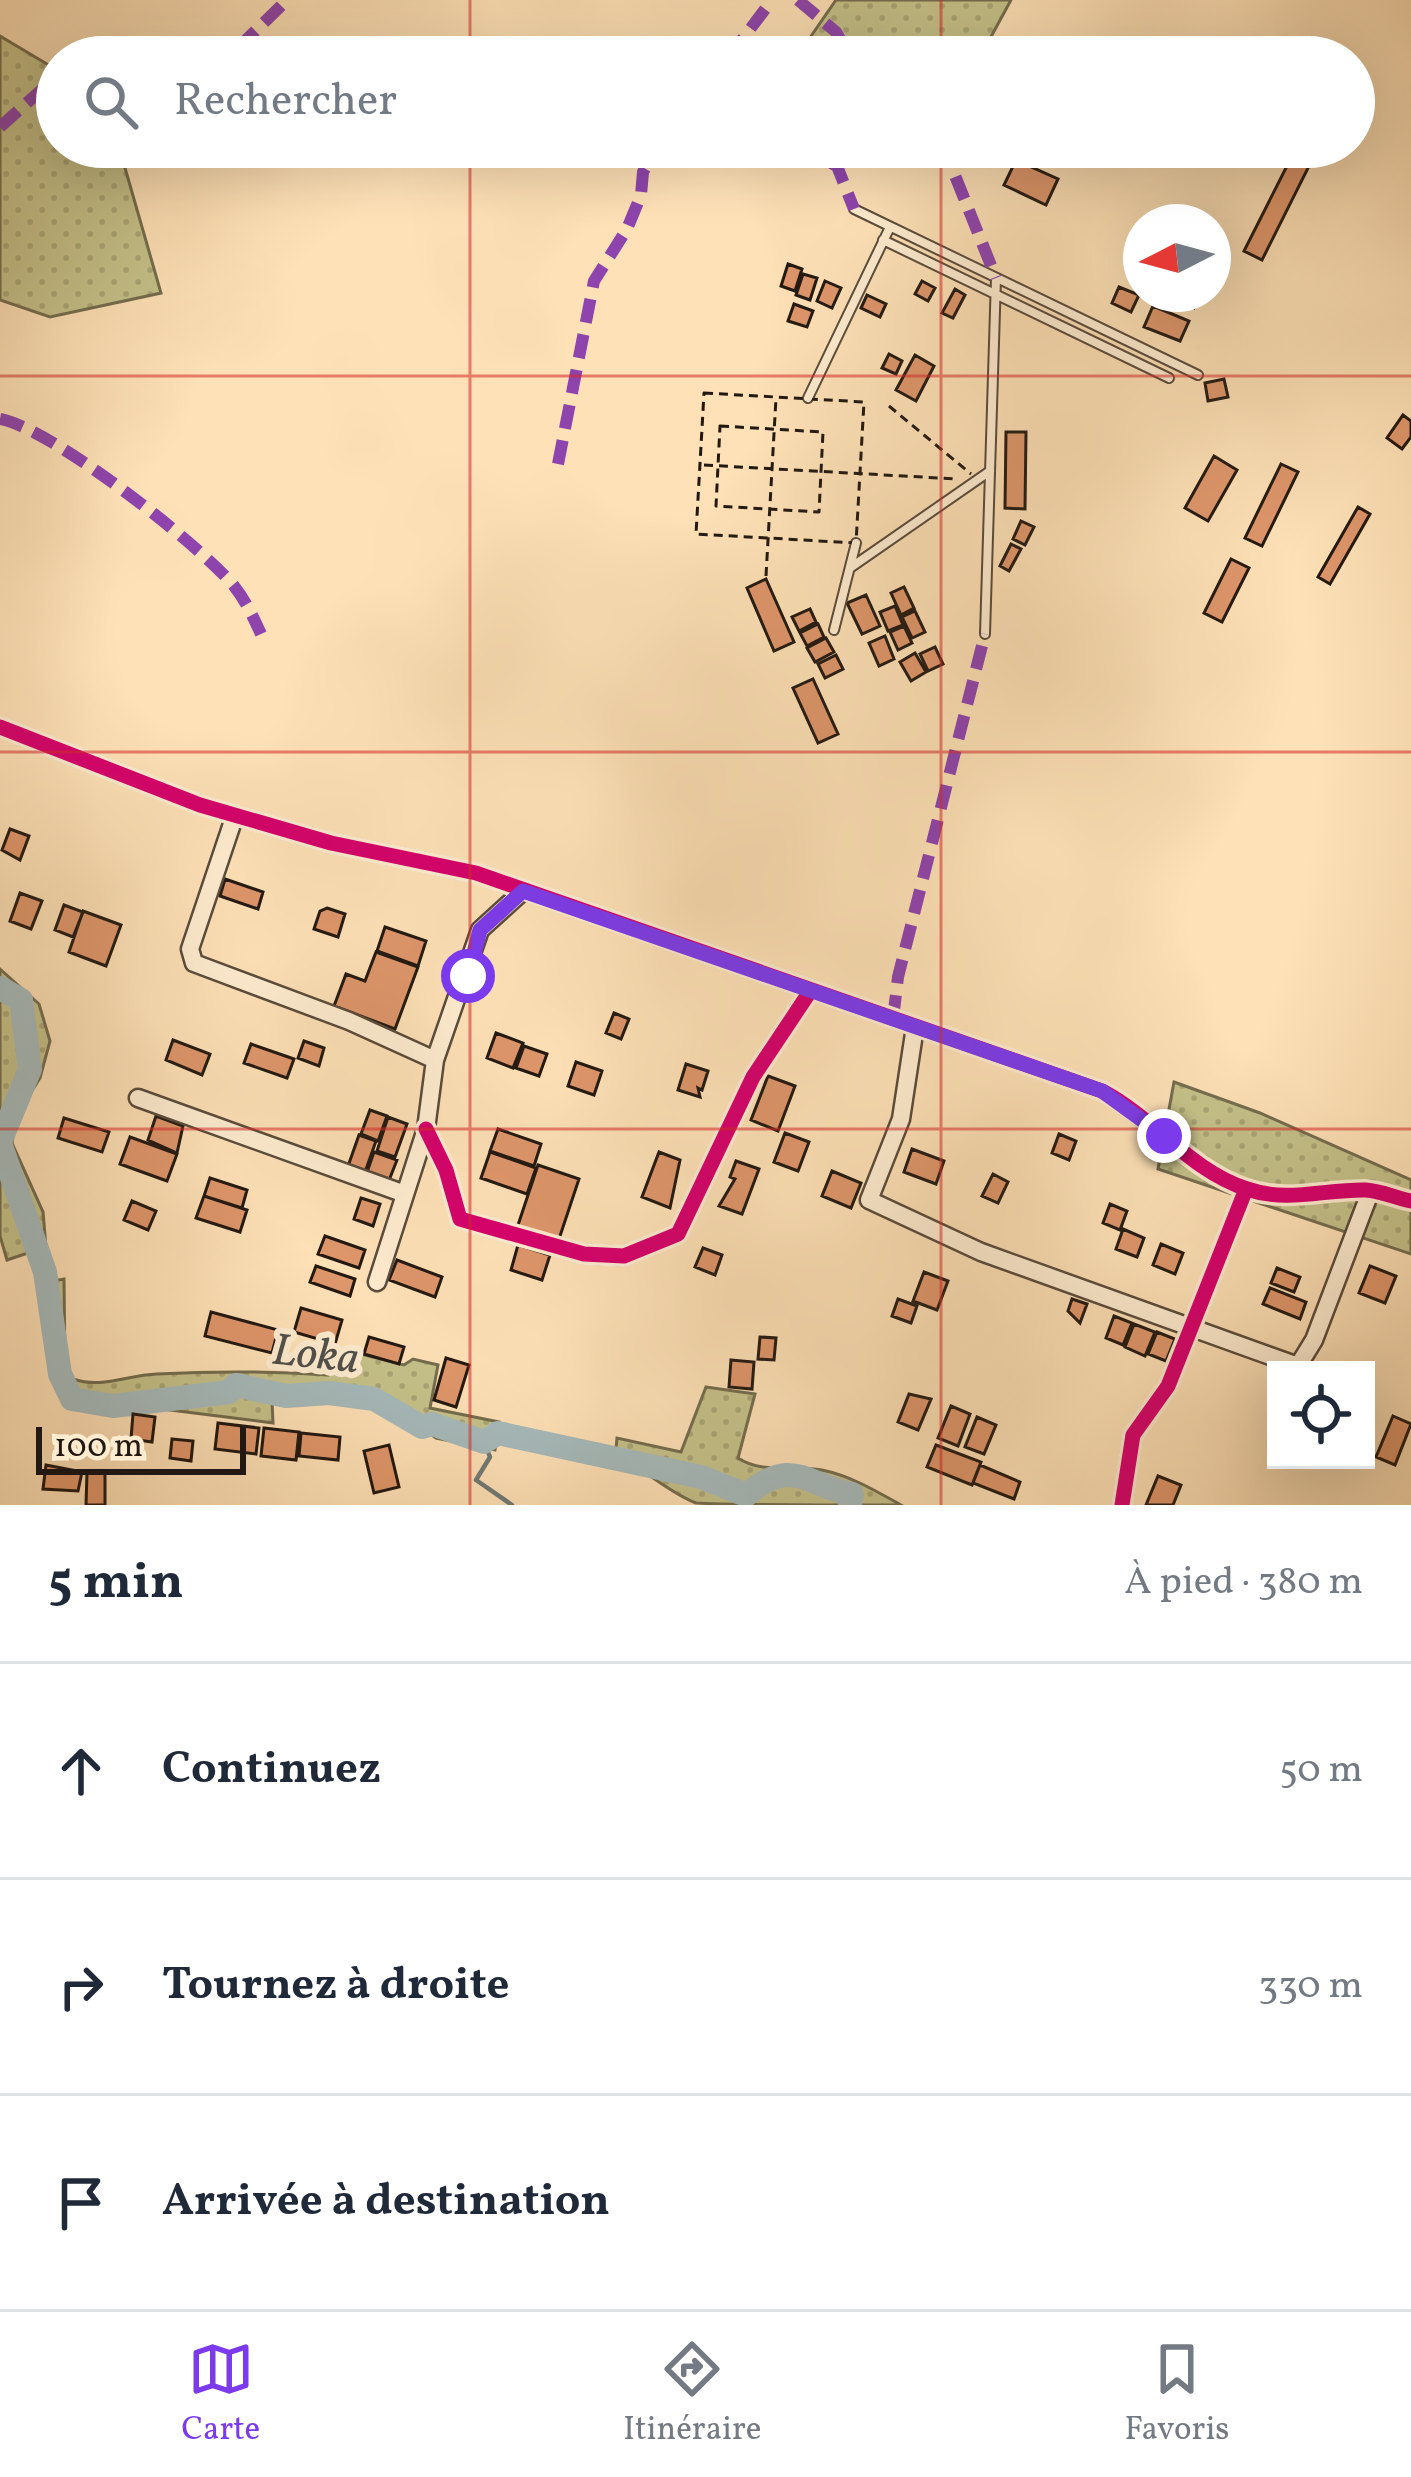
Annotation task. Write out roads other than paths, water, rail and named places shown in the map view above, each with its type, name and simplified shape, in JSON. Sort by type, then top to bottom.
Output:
[{"type":"street","points":[[0,727],[46,750],[235,815],[331,843],[476,873],[1102,1091],[1143,1116],[1188,1158],[1246,1189],[1305,1197],[1371,1190],[1411,1201]]},
{"type":"street","points":[[235,815],[190,949],[194,963],[349,1021],[435,1060]]},
{"type":"street","points":[[376,1282],[426,1130],[435,1060],[480,930],[523,891]]},
{"type":"street","points":[[426,1130],[446,1170],[460,1219],[584,1254],[624,1256],[677,1234],[753,1077],[811,990]]},
{"type":"street","points":[[914,1028],[901,1119],[869,1200],[981,1252],[1298,1366],[1314,1340],[1371,1190]]},
{"type":"street","points":[[138,1098],[405,1194]]},
{"type":"street","points":[[1122,1505],[1133,1435],[1168,1386],[1246,1189]]},
{"type":"lane","points":[[854,209],[1198,375]]},
{"type":"lane","points":[[808,398],[890,227]]},
{"type":"lane","points":[[883,240],[1169,378]]},
{"type":"lane","points":[[985,634],[996,278]]},
{"type":"lane","points":[[850,568],[991,471]]},
{"type":"lane","points":[[834,630],[856,543]]},
{"type":"waterway","name":"Loka","points":[[0,988],[21,1000],[30,1069],[0,1142]]},
{"type":"waterway","name":"Loka","points":[[0,1143],[45,1272],[60,1374],[72,1399],[113,1406],[229,1392],[236,1385],[286,1396],[329,1393],[374,1399],[422,1427],[432,1424],[484,1442],[498,1433],[701,1477],[746,1495],[776,1477],[800,1476],[852,1494],[850,1505]]},
{"type":"waterway","points":[[484,1442],[490,1457],[476,1480],[512,1505]]}]
